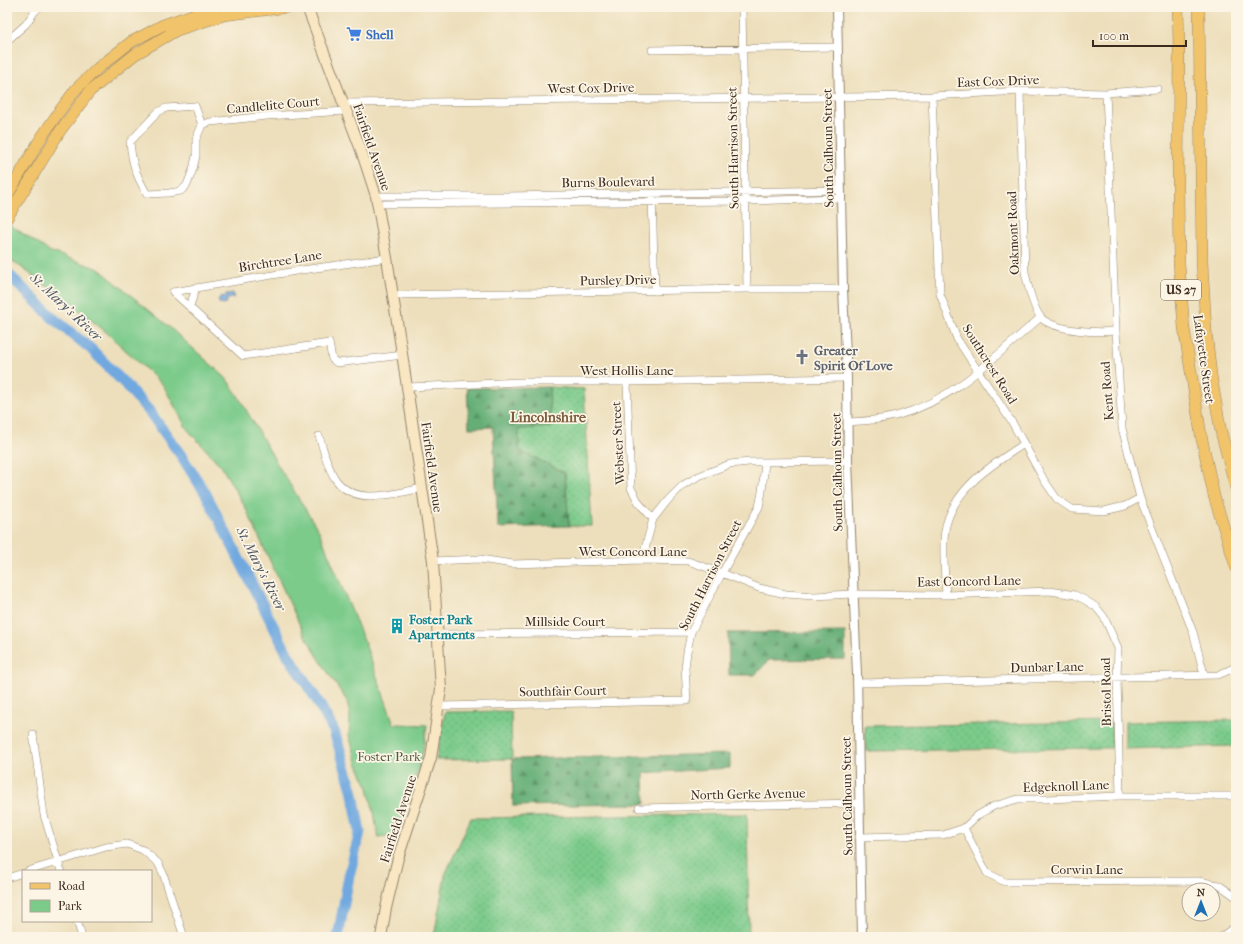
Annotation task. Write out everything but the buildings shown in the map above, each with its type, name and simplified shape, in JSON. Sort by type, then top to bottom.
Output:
[{"type":"main road","points":[[7,196],[41,138],[58,113],[76,89],[98,68],[131,42],[163,24],[215,7]]},
{"type":"main road","points":[[7,218],[60,131],[90,91],[134,55],[177,30],[224,15],[288,7]]},
{"type":"main road","name":"Fairfield Avenue","points":[[307,7],[361,150],[376,200],[388,258],[433,561],[441,689],[439,706],[431,758],[398,858],[386,908],[381,937]]},
{"type":"main road","name":"Lafayette Street","points":[[1178,7],[1179,256],[1184,328],[1200,428],[1214,496],[1236,567]]},
{"type":"main road","name":"Lafayette Street","points":[[1199,7],[1202,262],[1206,330],[1211,375],[1221,432],[1236,489]]},
{"type":"street","name":"South Harrison Street","points":[[742,7],[747,289]]},
{"type":"street","name":"South Calhoun Street","points":[[837,7],[848,461],[852,594],[857,683],[858,803],[862,937]]},
{"type":"street","points":[[7,41],[26,24],[36,8]]},
{"type":"street","points":[[652,50],[838,48]]},
{"type":"street","name":"East Cox Drive","points":[[839,97],[932,96],[1020,91],[1106,93],[1157,88]]},
{"type":"street","name":"Oakmont Road","points":[[1020,91],[1025,272],[1028,287],[1041,317]]},
{"type":"street","name":"Kent Road","points":[[1106,93],[1116,331],[1122,428],[1140,498],[1193,632],[1204,674]]},
{"type":"street","name":"Southcrest Road","points":[[932,96],[940,294],[957,338],[1014,424],[1044,480],[1057,499],[1072,509],[1104,511],[1125,506],[1140,498]]},
{"type":"street","name":"West Cox Drive","points":[[345,107],[744,97],[839,97]]},
{"type":"street","points":[[195,106],[202,125],[196,139],[196,156],[187,185],[181,191],[147,194],[135,172],[130,142],[158,112],[166,108],[195,106]]},
{"type":"street","name":"Candlelite Court","points":[[202,125],[210,122],[345,107]]},
{"type":"street","name":"Burns Boulevard","points":[[376,200],[652,193],[745,192],[841,194]]},
{"type":"street","points":[[652,193],[655,292]]},
{"type":"street","name":"Burns Boulevard","points":[[376,200],[507,204],[745,201],[841,194]]},
{"type":"street","name":"Birchtree Lane","points":[[190,306],[173,292],[308,269],[388,258]]},
{"type":"street","points":[[196,288],[190,306],[243,356],[329,343],[332,359],[337,363],[403,354]]},
{"type":"street","name":"Pursley Drive","points":[[393,295],[655,292],[747,289],[843,289]]},
{"type":"street","points":[[848,422],[883,418],[913,411],[938,400],[979,371],[1041,317],[1055,325],[1082,332],[1116,331]]},
{"type":"street","name":"West Hollis Lane","points":[[408,387],[520,382],[627,382],[847,378]]},
{"type":"street","name":"Webster Street","points":[[627,382],[631,488],[639,503],[653,519]]},
{"type":"street","points":[[320,436],[332,472],[342,487],[350,492],[361,496],[371,496],[423,488]]},
{"type":"street","points":[[946,595],[945,530],[949,516],[956,502],[975,479],[993,464],[1024,444]]},
{"type":"street","points":[[642,560],[653,519],[668,500],[683,485],[699,476],[730,464],[848,461]]},
{"type":"street","name":"South Harrison Street","points":[[687,701],[685,668],[691,632],[759,506],[765,462]]},
{"type":"street","name":"West Concord Lane","points":[[433,561],[480,559],[513,564],[642,560],[688,561],[759,588],[786,594],[814,596],[852,594]]},
{"type":"street","name":"East Concord Lane","points":[[852,594],[946,595],[1050,591],[1065,593],[1085,600]]},
{"type":"street","name":"Bristol Road","points":[[1085,600],[1096,607],[1104,618],[1118,648],[1117,678],[1120,796]]},
{"type":"street","name":"Millside Court","points":[[438,634],[691,632]]},
{"type":"street","name":"Dunbar Lane","points":[[857,683],[1117,678],[1204,674],[1218,675],[1236,667]]},
{"type":"street","name":"Southfair Court","points":[[439,706],[687,701]]},
{"type":"street","points":[[34,734],[44,815],[61,870]]},
{"type":"street","name":"Edgeknoll Lane","points":[[859,837],[943,835],[964,828],[978,815],[994,806],[1018,799],[1120,796],[1236,796]]},
{"type":"street","name":"North Gerke Avenue","points":[[639,808],[858,803]]},
{"type":"street","name":"Corwin Lane","points":[[964,828],[988,873],[1005,882],[1198,881],[1219,885],[1236,897]]},
{"type":"street","points":[[31,870],[106,847],[127,844],[143,850],[158,863],[163,873],[184,937]]},
{"type":"street","points":[[7,878],[22,873]]},
{"type":"street","points":[[77,922],[82,937]]},
{"type":"street","points":[[1221,937],[1236,926]]},
{"type":"green space","name":"Foster Park","points":[[7,223],[49,251],[99,269],[167,325],[226,378],[237,394],[279,467],[319,531],[364,641],[394,724],[427,725],[422,757],[398,835],[378,837],[367,784],[358,765],[349,735],[350,716],[347,701],[304,634],[245,507],[221,466],[187,429],[163,385],[106,332],[66,300],[7,257]]},
{"type":"green space","points":[[549,387],[584,389],[592,526],[569,526],[565,473],[519,451],[518,429],[551,427]]},
{"type":"green space","points":[[549,387],[551,427],[519,429],[519,450],[565,473],[569,526],[498,528],[493,427],[469,428],[467,388]]},
{"type":"green space","points":[[845,632],[845,659],[769,660],[755,675],[729,675],[728,633]]},
{"type":"green space","points":[[511,711],[512,759],[436,760],[445,712]]},
{"type":"green space","points":[[1236,720],[1236,746],[1125,749],[1125,722]]},
{"type":"green space","points":[[1112,722],[1112,748],[866,751],[865,726]]},
{"type":"green space","points":[[730,754],[730,768],[644,773],[645,804],[513,806],[512,759]]},
{"type":"green space","points":[[747,814],[749,937],[434,937],[445,875],[471,818]]},
{"type":"water","points":[[233,293],[234,298],[227,299],[227,302],[224,304],[219,303],[218,300],[221,296],[226,297],[226,294]]},
{"type":"waterway","name":"St. Mary's River","points":[[7,273],[53,318],[91,349],[126,385],[149,411],[180,454],[206,494],[288,655],[317,700],[334,731],[352,789],[360,832],[349,876],[338,937]]},
{"type":"place","name":"Shell","points":[[354,34]]},
{"type":"place","name":"Greater Spirit Of Love","points":[[802,357]]},
{"type":"place","name":"Foster Park Apartments","points":[[397,626]]},
{"type":"district","name":"Lincolnshire","points":[[548,417]]}]
